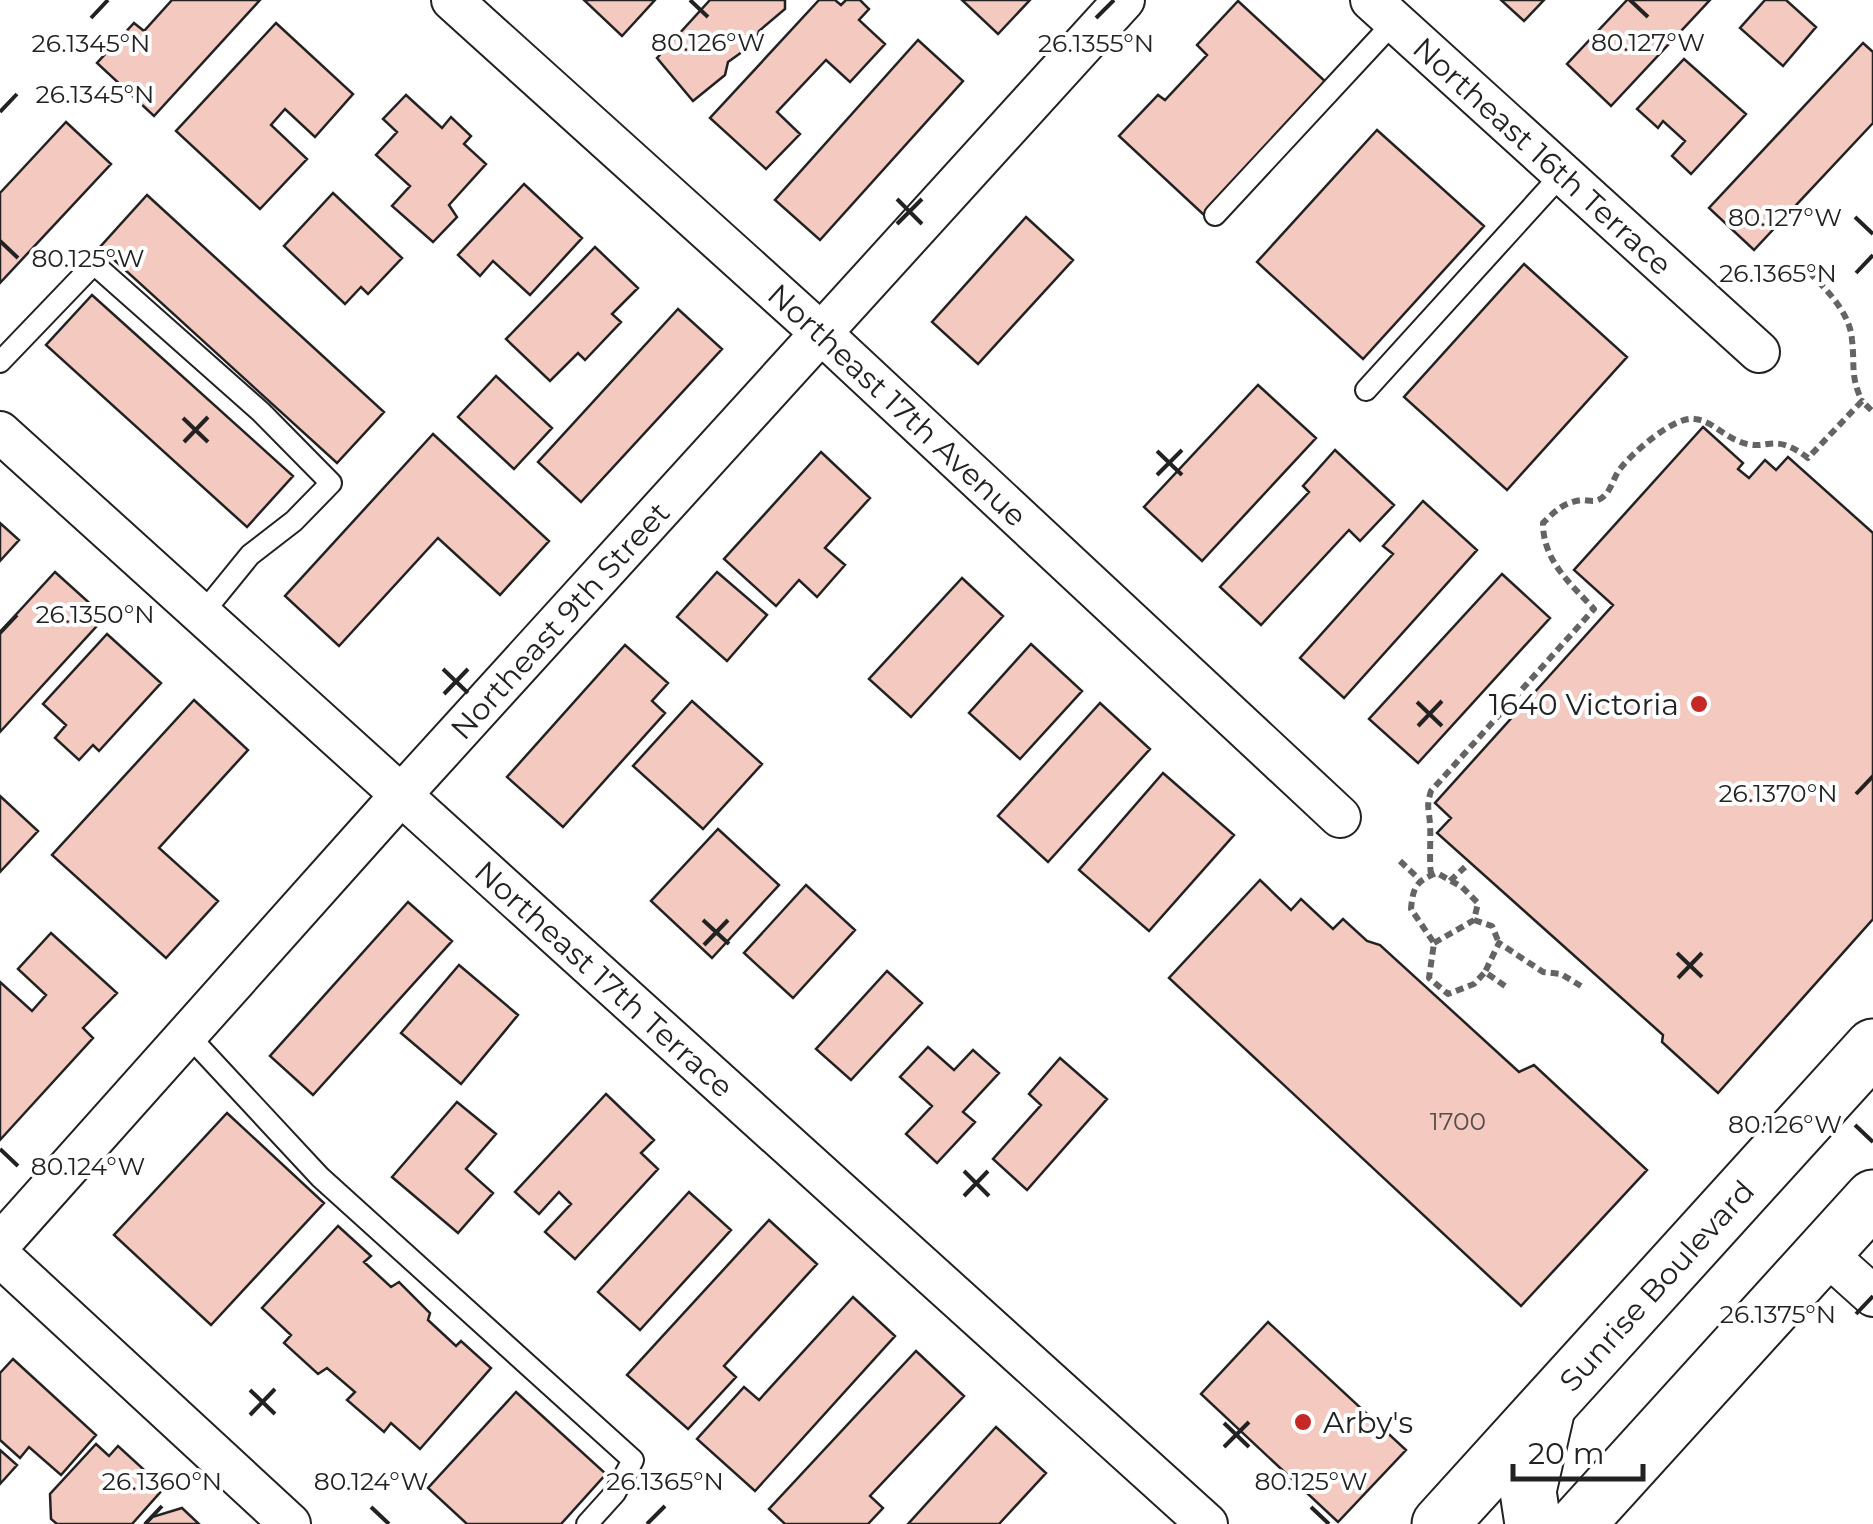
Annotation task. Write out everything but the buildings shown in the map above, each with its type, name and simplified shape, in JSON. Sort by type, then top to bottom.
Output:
[{"type":"main road","name":"Sunrise Boulevard","points":[[1440,1524],[1873,1047]]},
{"type":"main road","points":[[1577,1524],[1873,1198]]},
{"type":"main road","points":[[1533,1524],[1528,1491],[1547,1406]]},
{"type":"street","name":"Northeast 17th Avenue","points":[[452,0],[821,333],[1340,816]]},
{"type":"street","name":"Northeast 9th Street","points":[[0,1244],[401,795],[1124,0]]},
{"type":"street","name":"Northeast 16th Terrace","points":[[1383,11],[1759,352]]},
{"type":"street","name":"Northeast 17th Terrace","points":[[0,432],[1207,1524]]},
{"type":"street","points":[[1824,1252],[1873,1296]]},
{"type":"street","points":[[0,1256],[290,1524]]},
{"type":"lane","points":[[1215,215],[1383,11]]},
{"type":"lane","points":[[1366,390],[1563,173]]},
{"type":"lane","points":[[0,362],[94,264],[261,412],[332,483],[294,522],[250,555],[202,614]]},
{"type":"lane","points":[[187,1034],[320,1177],[633,1460],[615,1494],[587,1524]]},
{"type":"path","points":[[1800,263],[1847,318],[1852,339],[1852,382],[1873,412]]},
{"type":"path","points":[[1431,876],[1426,808],[1431,791],[1594,609],[1556,568],[1543,541],[1544,523],[1559,507],[1598,500],[1610,490],[1633,456],[1684,418],[1700,419],[1755,446],[1777,441],[1790,444],[1808,458],[1862,401]]},
{"type":"path","points":[[1400,861],[1419,879]]},
{"type":"path","points":[[1450,881],[1465,867]]},
{"type":"path","points":[[1434,943],[1474,920],[1478,903],[1462,887],[1437,873],[1419,879],[1412,889],[1410,909],[1434,943],[1430,978],[1448,994],[1474,984],[1500,943]]},
{"type":"path","points":[[1474,920],[1492,926],[1500,943],[1543,972],[1561,974],[1581,986]]},
{"type":"path","points":[[1485,972],[1505,986]]},
{"type":"place","name":"1640 Victoria","points":[[1699,704]]},
{"type":"place","name":"Arby's","points":[[1303,1422]]}]
